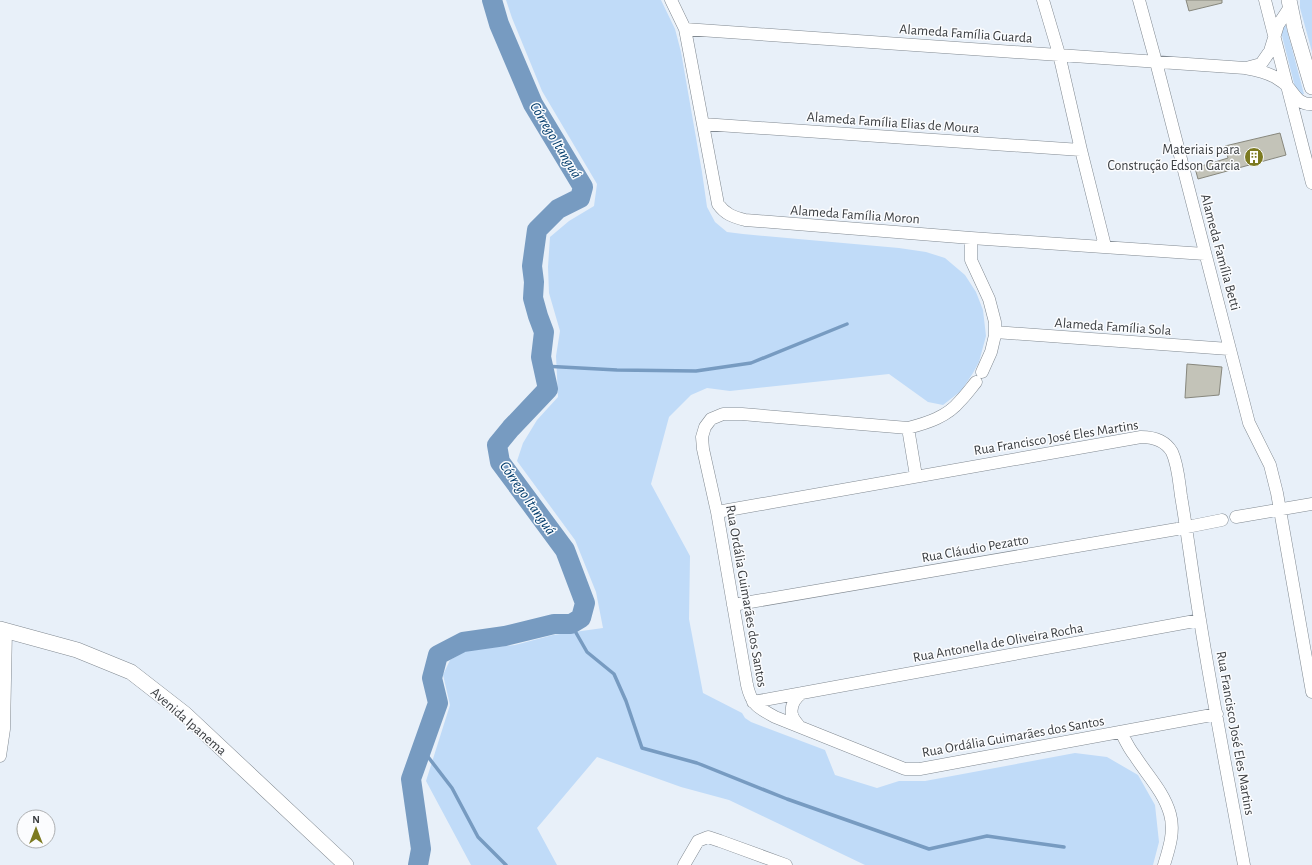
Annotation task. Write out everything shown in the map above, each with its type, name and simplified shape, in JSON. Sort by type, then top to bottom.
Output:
[{"type":"main road","points":[[1291,2],[1295,29],[1312,87]]},
{"type":"main road","name":"Avenida Ipanema","points":[[3,629],[77,650],[131,672],[185,714],[346,865]]},
{"type":"street","name":"Alameda Família Moron","points":[[671,0],[685,29],[718,204],[722,210],[730,216],[745,220],[971,238],[1205,254]]},
{"type":"street","points":[[1043,0],[1059,54],[1105,246]]},
{"type":"street","name":"Alameda Família Betti","points":[[1139,0],[1249,422],[1270,465],[1281,510],[1312,692]]},
{"type":"street","points":[[1265,0],[1312,183]]},
{"type":"street","name":"Alameda Família Guarda","points":[[1245,68],[1261,64],[1270,51],[1274,34],[1291,2]]},
{"type":"street","name":"Alameda Família Guarda","points":[[685,29],[1245,68],[1265,72],[1287,86]]},
{"type":"street","points":[[1287,86],[1298,100],[1307,105],[1312,104]]},
{"type":"street","name":"Alameda Família Elias de Moura","points":[[703,124],[1081,150]]},
{"type":"street","name":"Rua Ordália Guimarães dos Santos","points":[[971,238],[971,260],[989,299],[995,322],[995,332],[991,352],[979,377],[959,403],[942,416],[926,423],[908,428],[742,414],[723,414],[711,419],[704,427],[702,437],[703,449],[717,512],[749,695],[753,702],[762,710],[905,769],[920,768],[1217,714]]},
{"type":"street","name":"Alameda Família Sola","points":[[995,332],[1229,349]]},
{"type":"street","points":[[908,428],[916,476]]},
{"type":"street","name":"Rua Francisco José Eles Martins","points":[[717,512],[1141,437],[1152,437],[1161,440],[1172,452],[1177,470],[1187,527],[1200,620],[1244,865]]},
{"type":"street","points":[[1236,517],[1312,504]]},
{"type":"street","name":"Rua Cláudio Pezatto","points":[[733,605],[1222,520]]},
{"type":"street","name":"Rua Antonella de Oliveira Rocha","points":[[753,702],[1200,620]]},
{"type":"street","points":[[0,756],[4,729],[3,629]]},
{"type":"street","points":[[799,726],[792,716],[792,704],[796,697],[802,693]]},
{"type":"street","points":[[1121,732],[1134,755],[1153,780],[1164,799],[1170,815],[1172,833],[1170,848],[1164,865]]},
{"type":"street","points":[[684,865],[698,841],[708,837],[786,865]]},
{"type":"shaded area","points":[[506,0],[661,0],[675,29],[681,52],[707,207],[715,222],[727,232],[899,248],[926,252],[945,258],[965,275],[976,292],[983,310],[986,336],[979,362],[961,391],[943,405],[928,402],[889,374],[730,391],[707,388],[691,395],[669,417],[651,484],[690,556],[689,619],[703,693],[742,713],[745,718],[751,722],[825,750],[835,775],[877,788],[899,781],[925,781],[1075,753],[1107,757],[1138,775],[1155,805],[1159,842],[1153,865],[865,865],[729,800],[681,787],[597,757],[537,828],[557,865],[471,865],[426,781],[450,705],[443,675],[450,660],[467,650],[515,645],[553,635],[603,628],[596,592],[575,540],[517,461],[523,443],[537,420],[558,397],[556,356],[560,331],[549,293],[548,267],[550,237],[569,221],[594,206],[597,184],[542,91]]},
{"type":"shaded area","points":[[1300,0],[1312,0],[1312,52],[1300,8]]},
{"type":"shaded area","points":[[1285,23],[1304,94],[1297,95],[1280,28]]},
{"type":"building","points":[[1186,0],[1222,0],[1222,3],[1189,11]]},
{"type":"building","name":"Materiais para Construção Edson Garcia","points":[[1280,133],[1286,155],[1198,179],[1195,168],[1228,158],[1225,146]]},
{"type":"building","points":[[1187,364],[1222,367],[1219,395],[1185,398]]},
{"type":"waterway","name":"Córrego Itanguá","points":[[418,865],[421,849],[411,779],[438,703],[432,678],[438,655],[463,642],[505,636],[554,624],[571,624],[581,618],[585,603],[565,550],[500,462],[497,445],[548,389],[541,357],[544,332],[533,298],[534,282],[532,266],[537,230],[558,209],[580,198],[583,187],[533,104],[499,24],[492,0]]},
{"type":"waterway","points":[[543,366],[617,370],[696,371],[751,363],[847,324]]},
{"type":"waterway","points":[[571,624],[587,652],[614,674],[626,701],[642,748],[697,763],[787,799],[929,849],[987,836],[1064,847]]},
{"type":"waterway","points":[[422,749],[452,788],[478,837],[506,865]]},
{"type":"place","name":"Materiais para Construção Edson Garcia","points":[[1254,157]]}]
